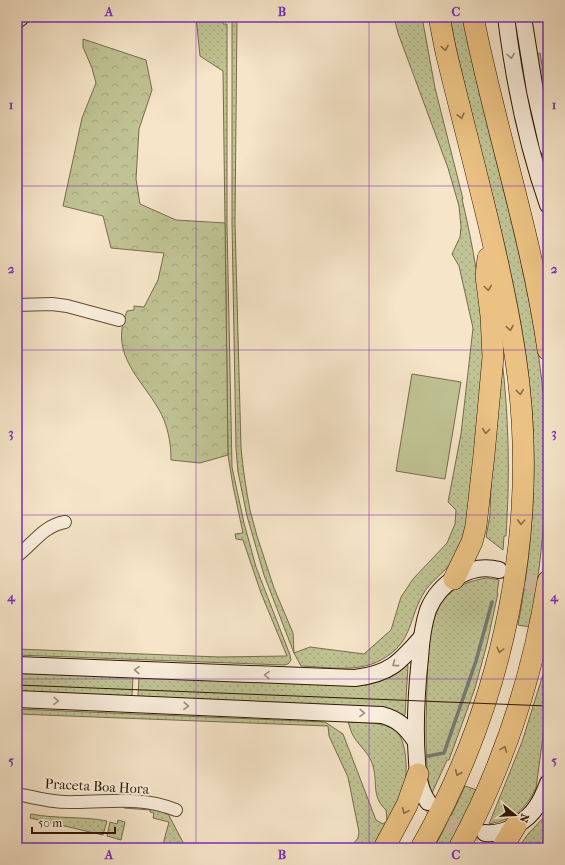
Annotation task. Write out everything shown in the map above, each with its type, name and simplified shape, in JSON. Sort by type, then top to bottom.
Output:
[{"type":"highway","points":[[423,844],[457,778],[480,720],[496,669],[512,599],[520,537],[523,460],[520,398],[515,354],[502,284],[446,52],[439,17]]},
{"type":"highway","points":[[473,17],[485,76],[532,263],[548,350]]},
{"type":"highway","points":[[509,170],[538,237],[548,272]]},
{"type":"highway","points":[[454,579],[472,542],[476,526],[484,455],[493,357],[491,316],[486,276],[491,235]]},
{"type":"highway","points":[[459,848],[496,772],[515,720],[537,642],[548,581]]},
{"type":"highway","points":[[384,848],[404,812],[418,774]]},
{"type":"highway","points":[[502,848],[516,825]]},
{"type":"main road","points":[[17,20],[21,17]]},
{"type":"main road","points":[[506,17],[511,54],[524,122],[548,205]]},
{"type":"main road","points":[[523,17],[534,84],[548,148]]},
{"type":"main road","points":[[428,802],[421,787],[418,774],[416,742],[417,698],[422,637],[428,610],[435,596],[443,587],[454,579],[480,569],[500,570]]},
{"type":"main road","points":[[17,665],[355,678],[371,676],[395,665],[422,637]]},
{"type":"main road","points":[[17,699],[382,714],[398,721],[404,726],[416,742]]},
{"type":"main road","points":[[485,833],[499,832],[516,825],[528,817],[544,796],[548,783]]},
{"type":"street","points":[[17,305],[52,304],[67,306],[119,320]]},
{"type":"street","points":[[17,556],[38,536],[54,524],[65,522]]},
{"type":"street","name":"Praceta Boa Hora","points":[[17,794],[58,802],[132,800],[161,804],[176,810]]},
{"type":"green space","points":[[196,17],[223,17],[223,24],[227,24],[227,223],[232,467],[244,523],[256,567],[291,660],[288,664],[284,665],[17,655],[17,649],[219,657],[287,656],[261,593],[243,540],[236,539],[235,534],[243,533],[228,455],[223,71],[200,56]]},
{"type":"green space","points":[[232,17],[237,17],[235,222],[241,448],[251,513],[274,588],[293,633],[294,653],[264,575],[247,516],[238,472],[236,448],[232,223]]},
{"type":"green space","points":[[394,17],[422,17],[435,88],[463,199],[481,306],[483,357],[480,404],[470,501],[464,535],[452,562],[425,590],[404,639],[399,646],[381,660],[362,667],[352,668],[301,666],[294,653],[310,647],[364,654],[391,630],[401,597],[413,579],[447,543],[455,524],[456,510],[448,502],[461,434],[473,328],[459,266],[452,254],[460,237],[461,227],[459,206],[448,168],[398,33]]},
{"type":"green space","points":[[450,17],[463,17],[471,58],[521,262],[530,304],[542,380],[545,416],[546,486],[544,522],[536,592],[530,627],[518,625],[527,569],[534,484],[533,427],[525,347],[510,270],[455,44]]},
{"type":"green space","points":[[83,39],[146,60],[152,90],[139,129],[136,179],[140,204],[176,220],[225,223],[228,455],[200,463],[171,460],[171,450],[164,420],[159,409],[130,366],[125,354],[122,342],[122,329],[127,311],[134,310],[134,306],[144,307],[158,280],[164,253],[111,248],[103,216],[63,206],[82,118],[96,83],[92,68],[83,47]]},
{"type":"green space","points":[[540,53],[548,97],[548,119],[535,54]]},
{"type":"green space","points":[[523,55],[541,149],[548,174],[548,186],[534,136],[519,56]]},
{"type":"green space","points":[[502,359],[506,404],[508,470],[506,536],[504,536],[503,550],[486,537],[490,515],[492,461]]},
{"type":"green space","points":[[412,374],[461,382],[445,479],[396,471]]},
{"type":"green space","points":[[488,578],[499,580],[498,593],[487,644],[475,688],[449,760],[447,760],[432,793],[429,786],[426,756],[428,652],[431,629],[439,608],[449,593],[459,586],[476,580]]},
{"type":"green space","points":[[407,664],[404,716],[395,711],[382,708],[138,697],[139,677],[306,683]]},
{"type":"green space","points":[[544,671],[547,707],[536,788],[528,802],[518,812],[498,822],[489,824],[522,742]]},
{"type":"green space","points":[[17,672],[133,677],[132,697],[17,693]]},
{"type":"green space","points":[[17,709],[325,722],[343,734],[376,820],[383,824],[387,821],[386,810],[378,800],[372,762],[356,741],[348,722],[379,724],[391,728],[400,735],[406,758],[404,787],[392,814],[373,848],[350,848],[358,838],[359,832],[348,777],[329,736],[328,726],[17,714]]},
{"type":"green space","points":[[465,786],[477,790],[448,848],[434,848],[451,816]]},
{"type":"green space","points":[[125,803],[166,810],[186,848],[162,848],[169,822],[153,818],[154,813],[150,812],[150,810],[124,808]]},
{"type":"green space","points":[[548,813],[548,848],[518,848],[528,834]]},
{"type":"green space","points":[[31,814],[88,818],[107,821],[103,835],[30,818]]},
{"type":"green space","points":[[118,820],[125,822],[121,840],[107,836],[110,822],[117,824]]},
{"type":"waterway","points":[[428,756],[444,753],[476,661],[492,602]]},
{"type":"tunnel","points":[[504,571],[529,581],[547,600],[548,606]]},
{"type":"tunnel","points":[[431,806],[443,821],[466,832],[479,833]]},
{"type":"tram line","points":[[17,685],[548,706]]}]
